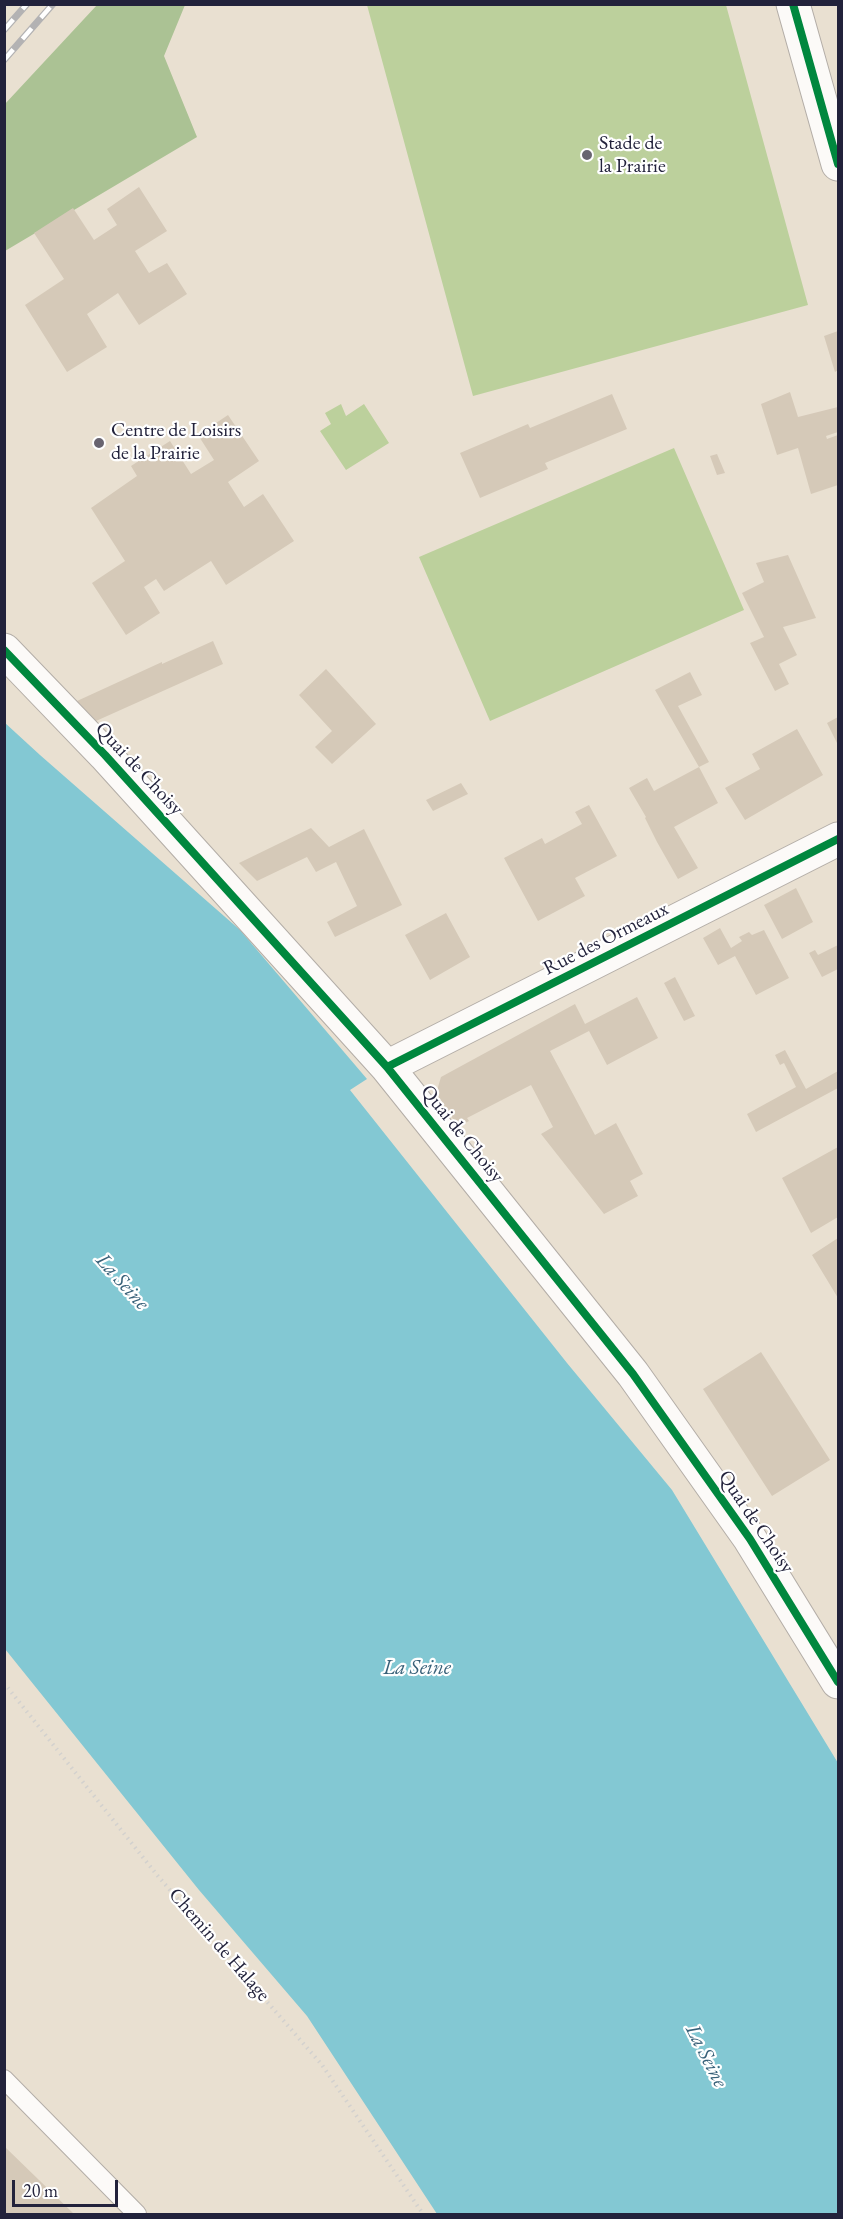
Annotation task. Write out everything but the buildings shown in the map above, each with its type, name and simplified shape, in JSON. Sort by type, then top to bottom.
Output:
[{"type":"street","points":[[793,4],[838,164]]},
{"type":"street","name":"Quai de Choisy","points":[[4,650],[105,755],[387,1067],[633,1374],[750,1539],[838,1682]]},
{"type":"street","name":"Rue des Ormeaux","points":[[387,1067],[838,839]]},
{"type":"lane","points":[[4,2079],[137,2214]]},
{"type":"green space","points":[[97,5],[185,5],[164,56],[197,137],[5,251],[4,105]]},
{"type":"green space","name":"Stade de la Prairie","points":[[367,5],[726,5],[808,305],[473,396]]},
{"type":"green space","points":[[341,404],[346,416],[364,404],[389,443],[346,470],[320,431],[331,424],[325,413]]},
{"type":"green space","points":[[674,448],[744,610],[490,721],[419,557]]},
{"type":"water","name":"La Seine","points":[[4,722],[240,930],[367,1079],[350,1090],[567,1363],[672,1490],[838,1763],[838,2214],[437,2214],[307,2016],[199,1890],[5,1649]]},
{"type":"railway","points":[[4,30],[27,4]]},
{"type":"railway","points":[[4,60],[53,4]]},
{"type":"cycle path","points":[[793,4],[838,164]]},
{"type":"cycle path","points":[[4,650],[105,755],[387,1067],[633,1374],[750,1539],[838,1682]]},
{"type":"cycle path","points":[[387,1067],[838,839]]},
{"type":"place","name":"Stade de la Prairie","points":[[587,155]]},
{"type":"place","name":"Centre de Loisirs de la Prairie","points":[[99,443]]}]
